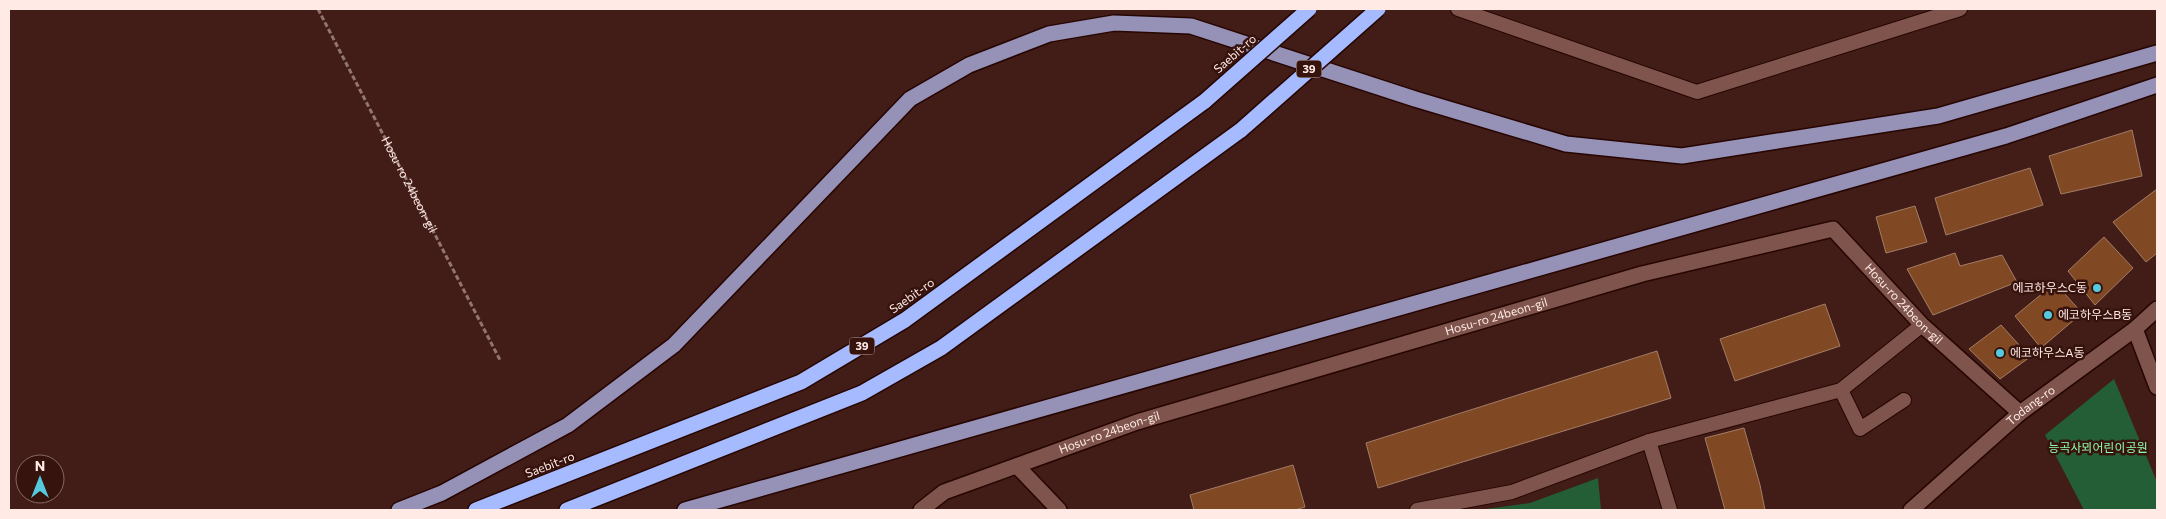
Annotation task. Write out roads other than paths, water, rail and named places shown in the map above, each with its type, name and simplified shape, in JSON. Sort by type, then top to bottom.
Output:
[{"type":"highway","name":"Saebit-ro","points":[[476,510],[802,382],[905,320],[1205,101],[1309,9]]},
{"type":"highway","name":"39","points":[[567,510],[862,393],[942,348],[1241,130],[1378,9]]},
{"type":"main road","points":[[399,510],[442,493],[568,425],[674,345],[910,99],[969,66],[1049,34],[1114,22],[1191,26],[1415,99],[1566,144],[1682,156],[1938,116],[2157,53]]},
{"type":"main road","points":[[685,510],[2006,136],[2157,85]]},
{"type":"street","name":"Hosu-ro 24beon-gil","points":[[921,510],[944,492],[1137,422],[1642,274],[1833,229],[1922,325],[2020,412]]},
{"type":"street","name":"Todang-ro","points":[[1910,510],[2020,412],[2135,329],[2157,309]]},
{"type":"street","points":[[2135,329],[2157,388]]},
{"type":"street","points":[[1017,466],[1059,510]]},
{"type":"lane","points":[[1458,9],[1697,92],[1960,9]]},
{"type":"lane","points":[[1424,510],[1512,492],[1649,441],[1841,390],[1922,325]]},
{"type":"lane","points":[[1841,390],[1860,429],[1904,400]]},
{"type":"lane","points":[[1649,441],[1670,510]]},
{"type":"place","name":"에코하우스C동","points":[[2097,288]]},
{"type":"place","name":"에코하우스B동","points":[[2048,315]]},
{"type":"place","name":"에코하우스A동","points":[[2000,353]]},
{"type":"park label","name":"능곡사뫼어린이공원","points":[[2098,448]]}]
